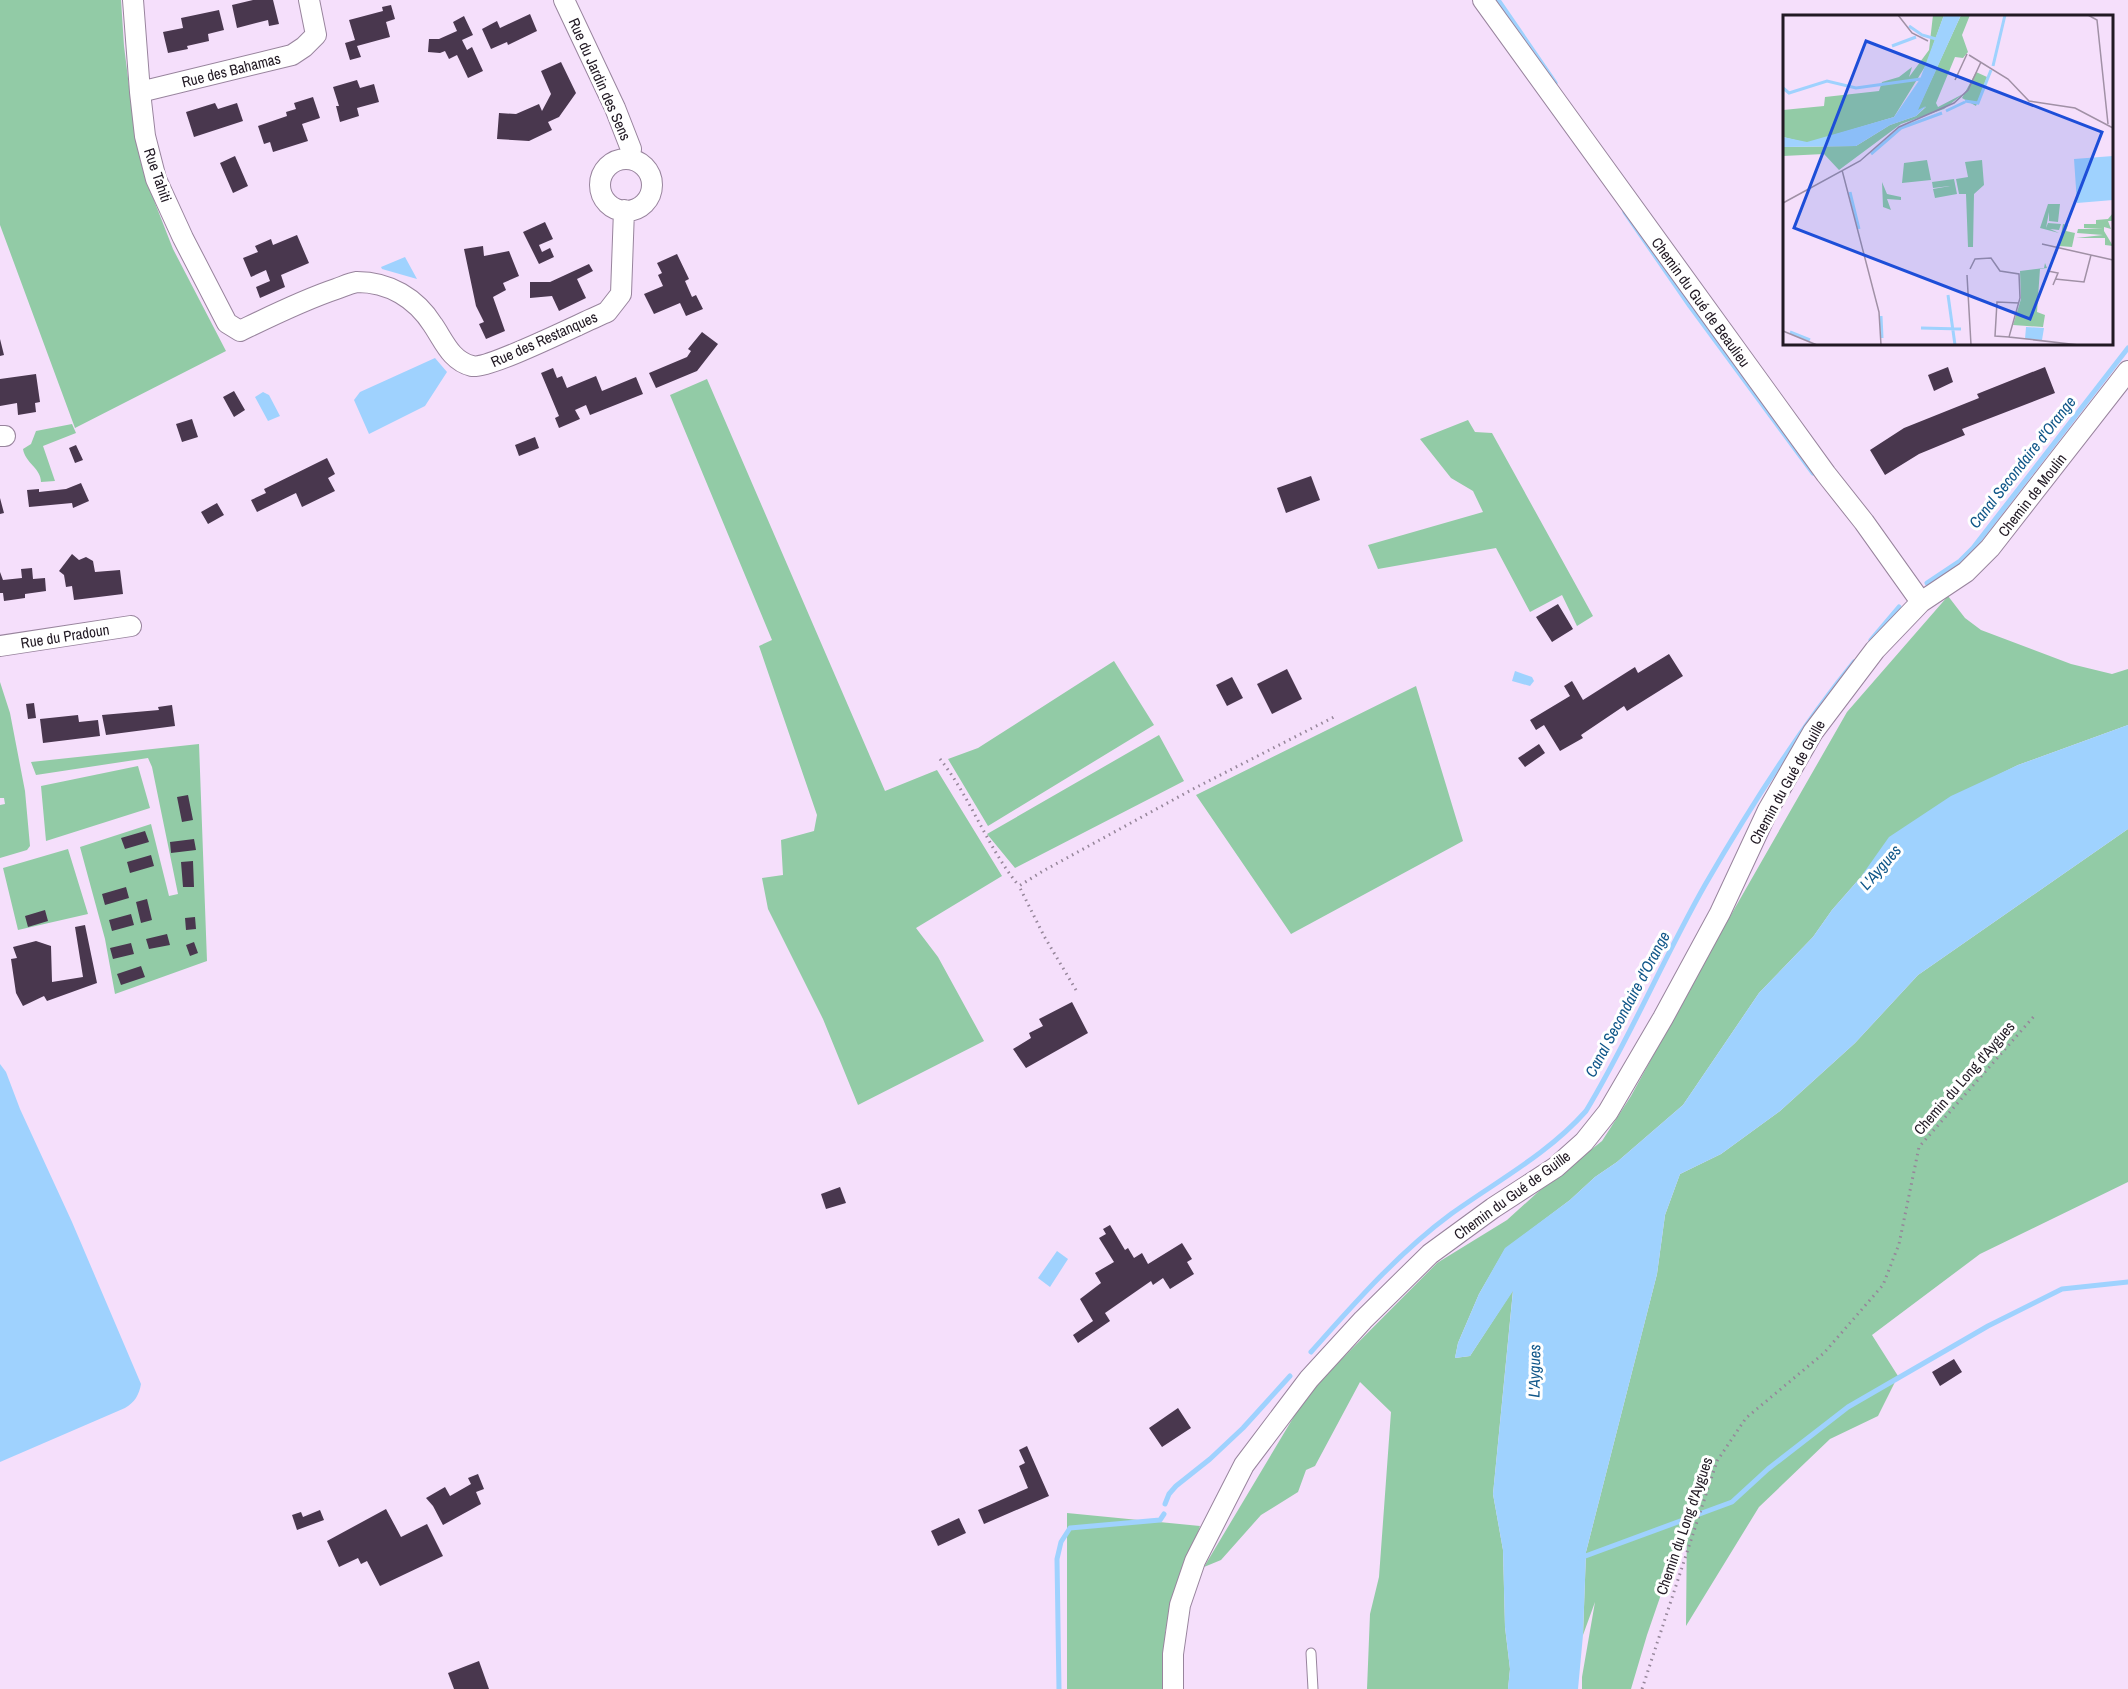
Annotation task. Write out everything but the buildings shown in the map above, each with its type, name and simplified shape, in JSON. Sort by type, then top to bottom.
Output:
[{"type":"street","name":"Rue Tahiti","points":[[133,0],[145,136],[156,179],[183,238],[227,323],[240,331]]},
{"type":"street","name":"Rue des Bahamas","points":[[140,92],[292,55],[304,47],[316,34],[309,0]]},
{"type":"street","name":"Rue du Jardin des Sens","points":[[564,0],[615,108],[631,149],[607,167],[601,182],[604,198],[616,208],[616,213],[641,206],[647,200],[652,183],[645,167],[638,161],[622,156]]},
{"type":"street","name":"Chemin du Gué de Beaulieu","points":[[1483,0],[1819,465],[1920,600]]},
{"type":"street","name":"Rue des Restanques","points":[[240,331],[321,294],[355,282],[381,284],[403,294],[418,306],[448,350],[462,362],[474,367],[495,363],[607,312],[616,303],[621,294],[616,213]]},
{"type":"street","name":"Chemin de Moulin","points":[[1920,600],[1966,572],[1990,548],[2128,371]]},
{"type":"street","name":"Chemin du Gué de Guille","points":[[1173,1689],[1173,1654],[1180,1605],[1195,1561],[1244,1465],[1310,1379],[1363,1320],[1430,1254],[1493,1208],[1556,1167],[1584,1142],[1608,1112],[1664,1018],[1720,913],[1768,810],[1813,732],[1875,650],[1920,600]]},
{"type":"street","name":"Rue du Pradoun","points":[[0,646],[131,626]]},
{"type":"lane","points":[[1311,1653],[1313,1689]]},
{"type":"path","points":[[616,213],[596,202],[592,185],[600,166],[622,156]]},
{"type":"path","points":[[1019,886],[1193,789],[1334,717]]},
{"type":"path","points":[[940,759],[1019,886],[1044,936],[1076,990]]},
{"type":"path","name":"Chemin du Long d'Aygues","points":[[1642,1689],[1717,1461],[1746,1418],[1824,1353],[1883,1285],[1899,1244],[1919,1147],[2036,1014]]},
{"type":"green space","points":[[0,0],[121,0],[134,126],[155,203],[173,249],[226,351],[75,428],[0,225]]},
{"type":"green space","points":[[707,379],[885,791],[937,770],[1002,876],[916,928],[938,957],[984,1041],[858,1105],[823,1019],[768,909],[762,878],[783,875],[781,840],[814,831],[817,815],[759,646],[772,640],[670,395]]},
{"type":"green space","points":[[1468,420],[1475,432],[1492,433],[1593,616],[1577,626],[1562,595],[1530,612],[1496,548],[1378,569],[1368,545],[1483,512],[1473,491],[1451,478],[1420,439]]},
{"type":"green space","points":[[72,424],[76,433],[43,446],[55,481],[41,482],[23,449],[31,444],[36,431]]},
{"type":"green space","points":[[1948,596],[1965,618],[1981,630],[2071,664],[2112,674],[2128,669],[2128,725],[2018,765],[1988,780],[1860,878],[1832,910],[1813,937],[1759,993],[1683,1105],[1617,1162],[1505,1249],[1479,1294],[1458,1343],[1455,1358],[1470,1356],[1513,1290],[1493,1494],[1503,1550],[1505,1627],[1510,1669],[1508,1689],[1367,1689],[1370,1614],[1379,1577],[1391,1412],[1360,1382],[1315,1466],[1306,1470],[1298,1492],[1261,1515],[1221,1560],[1204,1567],[1308,1393],[1437,1263],[1507,1220],[1602,1141],[1631,1096],[1712,948],[1847,712]]},
{"type":"green space","points":[[1114,661],[1154,725],[988,826],[948,759],[978,748]]},
{"type":"green space","points":[[0,682],[10,713],[25,791],[30,846],[27,850],[0,858],[0,805],[5,804],[4,798],[0,798]]},
{"type":"green space","points":[[1416,686],[1463,841],[1291,934],[1196,795]]},
{"type":"green space","points":[[1159,735],[1184,781],[1015,868],[987,834]]},
{"type":"green space","points":[[199,744],[207,961],[115,994],[105,939],[80,847],[151,824],[169,896],[178,894],[152,767],[148,758],[36,775],[31,762]]},
{"type":"green space","points":[[138,766],[150,808],[46,841],[41,786]]},
{"type":"green space","points":[[2128,829],[2128,1182],[1980,1254],[1872,1335],[1898,1376],[1878,1416],[1830,1439],[1759,1507],[1686,1626],[1687,1519],[1631,1689],[1582,1689],[1595,1602],[1583,1635],[1586,1552],[1657,1274],[1665,1215],[1680,1174],[1721,1154],[1780,1111],[1855,1043],[1918,975]]},
{"type":"green space","points":[[68,849],[88,914],[18,930],[3,868]]},
{"type":"green space","points":[[1067,1513],[1200,1526],[1165,1632],[1167,1689],[1067,1689]]},
{"type":"water","points":[[405,257],[417,279],[381,267]]},
{"type":"water","points":[[435,358],[447,372],[425,406],[369,434],[354,400],[360,392]]},
{"type":"water","points":[[263,392],[269,395],[280,416],[268,421],[255,397]]},
{"type":"water","points":[[1515,671],[1532,677],[1534,681],[1530,686],[1512,681]]},
{"type":"water","name":"L'Aygues","points":[[2128,725],[2128,829],[1918,975],[1855,1043],[1780,1111],[1721,1154],[1680,1174],[1665,1215],[1657,1274],[1586,1552],[1583,1635],[1578,1689],[1508,1689],[1510,1669],[1505,1627],[1503,1550],[1493,1494],[1513,1291],[1470,1356],[1455,1358],[1458,1343],[1479,1294],[1505,1248],[1570,1200],[1683,1105],[1759,993],[1813,937],[1889,837],[1951,796],[2018,765]]},
{"type":"water","points":[[0,1064],[6,1072],[20,1109],[72,1222],[141,1384],[136,1398],[125,1408],[0,1462]]},
{"type":"water","points":[[1057,1251],[1068,1259],[1050,1287],[1038,1278]]},
{"type":"waterway","points":[[1498,0],[1555,83]]},
{"type":"waterway","points":[[1625,212],[1690,306],[1813,473]]},
{"type":"waterway","name":"Canal Secondaire d'Orange","points":[[1927,583],[1960,561],[1973,548],[2128,348]]},
{"type":"waterway","name":"Canal Secondaire d'Orange","points":[[1871,640],[1899,607]]},
{"type":"waterway","name":"Canal Secondaire d'Orange","points":[[1311,1352],[1377,1280],[1413,1245],[1451,1214],[1539,1154],[1586,1111],[1722,856],[1794,742],[1854,662]]},
{"type":"waterway","points":[[1580,1558],[1732,1502],[1768,1469],[1848,1407],[1988,1326],[2062,1289],[2128,1282]]},
{"type":"waterway","name":"Canal Secondaire d'Orange","points":[[1165,1504],[1169,1494],[1176,1486],[1210,1459],[1243,1428],[1290,1376]]},
{"type":"waterway","name":"Canal Secondaire d'Orange","points":[[1059,1689],[1057,1559],[1061,1542],[1070,1528],[1160,1520],[1164,1514]]}]
